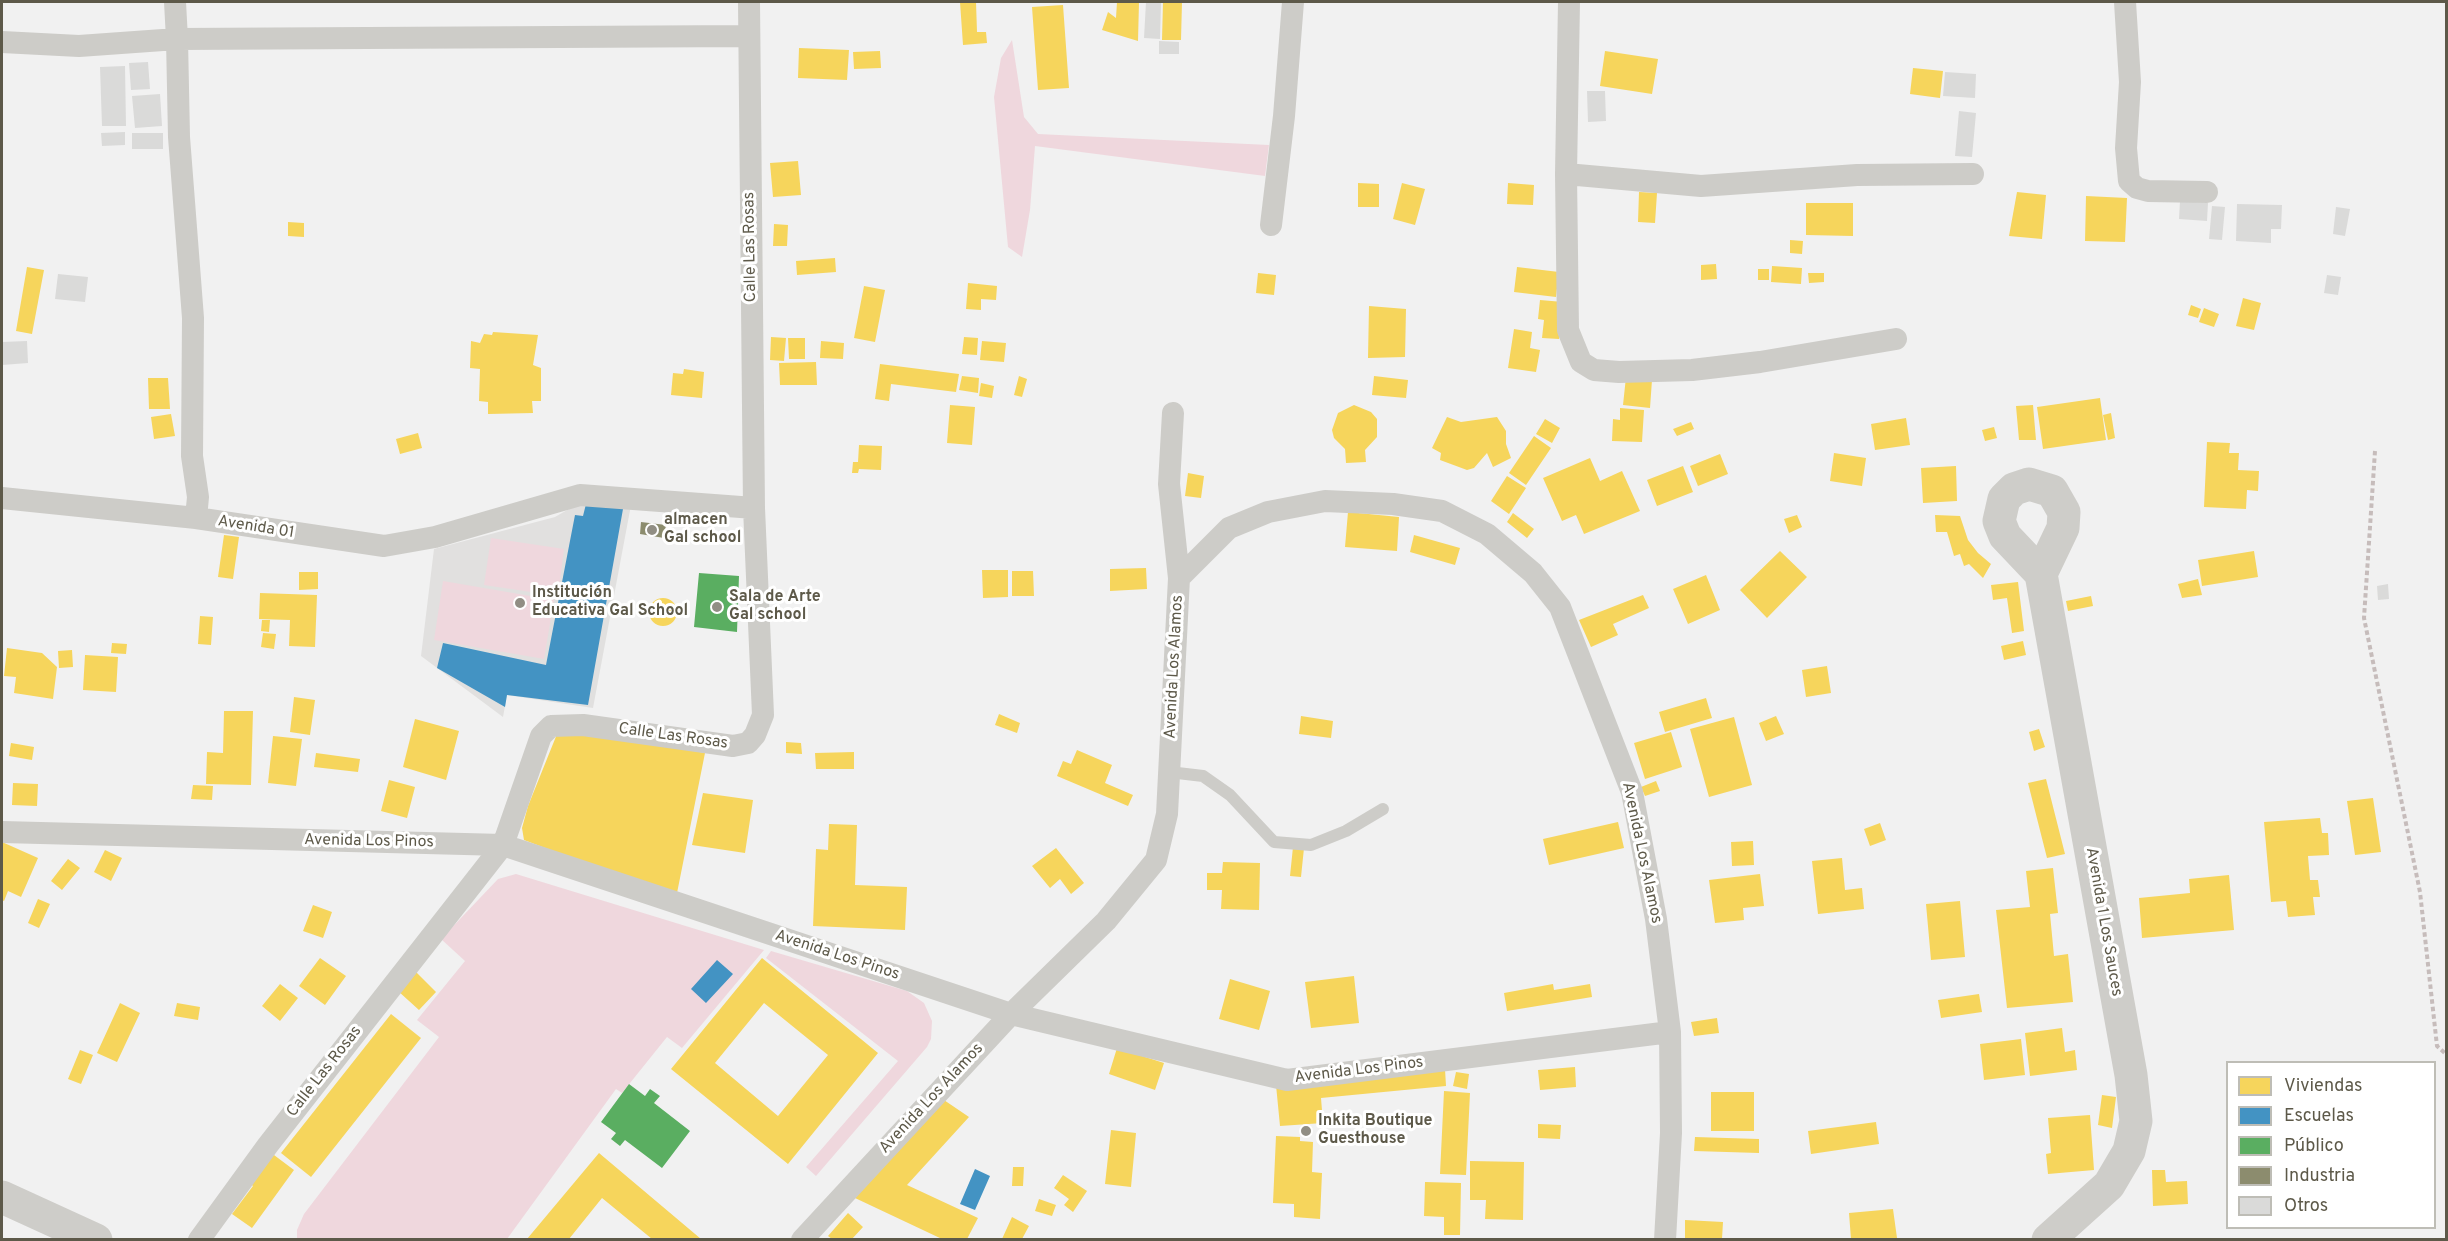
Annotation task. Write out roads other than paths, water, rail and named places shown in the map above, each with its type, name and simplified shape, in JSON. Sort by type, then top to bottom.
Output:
[{"type":"street","points":[[175,2],[180,148],[193,318],[192,456],[198,497],[196,518]]},
{"type":"street","name":"Calle Las Rosas","points":[[199,1239],[268,1145],[503,845],[541,736],[551,726],[583,725],[733,746],[748,743],[755,735],[764,715],[754,508],[748,2]]},
{"type":"street","points":[[1271,225],[1284,116],[1293,2]]},
{"type":"street","points":[[1569,2],[1566,174],[1569,330],[1581,362],[1594,370],[1692,370],[1760,362],[1896,339]]},
{"type":"street","points":[[2125,2],[2130,82],[2126,148],[2129,181],[2137,188],[2148,191],[2207,192]]},
{"type":"street","points":[[2,42],[79,46],[177,39],[749,36]]},
{"type":"street","points":[[1566,174],[1701,186],[1857,175],[1973,174]]},
{"type":"street","points":[[1173,413],[1169,484],[1179,578]]},
{"type":"street","name":"Avenida 01","points":[[2,498],[163,517],[196,518],[316,538],[384,546],[435,537],[580,495],[754,508]]},
{"type":"street","name":"Avenida Los Alamos","points":[[802,1239],[1011,1014],[1106,921],[1156,860],[1167,814],[1179,578],[1229,528],[1268,512],[1324,501],[1393,504],[1442,511],[1487,534],[1533,573],[1560,607],[1632,792],[1656,919],[1670,1032],[1671,1133],[1665,1239]]},
{"type":"street","name":"Avenida 1 Los Sauces","points":[[2041,574],[2131,1075],[2136,1121],[2129,1151],[2109,1185],[2048,1239]]},
{"type":"street","name":"Avenida Los Pinos","points":[[2,832],[503,845],[1011,1014],[1287,1080],[1670,1032]]},
{"type":"street","points":[[2,1197],[96,1239]]},
{"type":"lane","points":[[1169,772],[1203,776],[1230,795],[1274,842],[1311,845],[1346,831],[1383,809]]},
{"type":"place","name":"almacen Gal school","points":[[652,530]]},
{"type":"place","name":"Institución Educativa Gal School","points":[[520,603]]},
{"type":"place","name":"Sala de Arte Gal school","points":[[717,607]]},
{"type":"place","name":"Inkita Boutique Guesthouse","points":[[1306,1131]]}]
